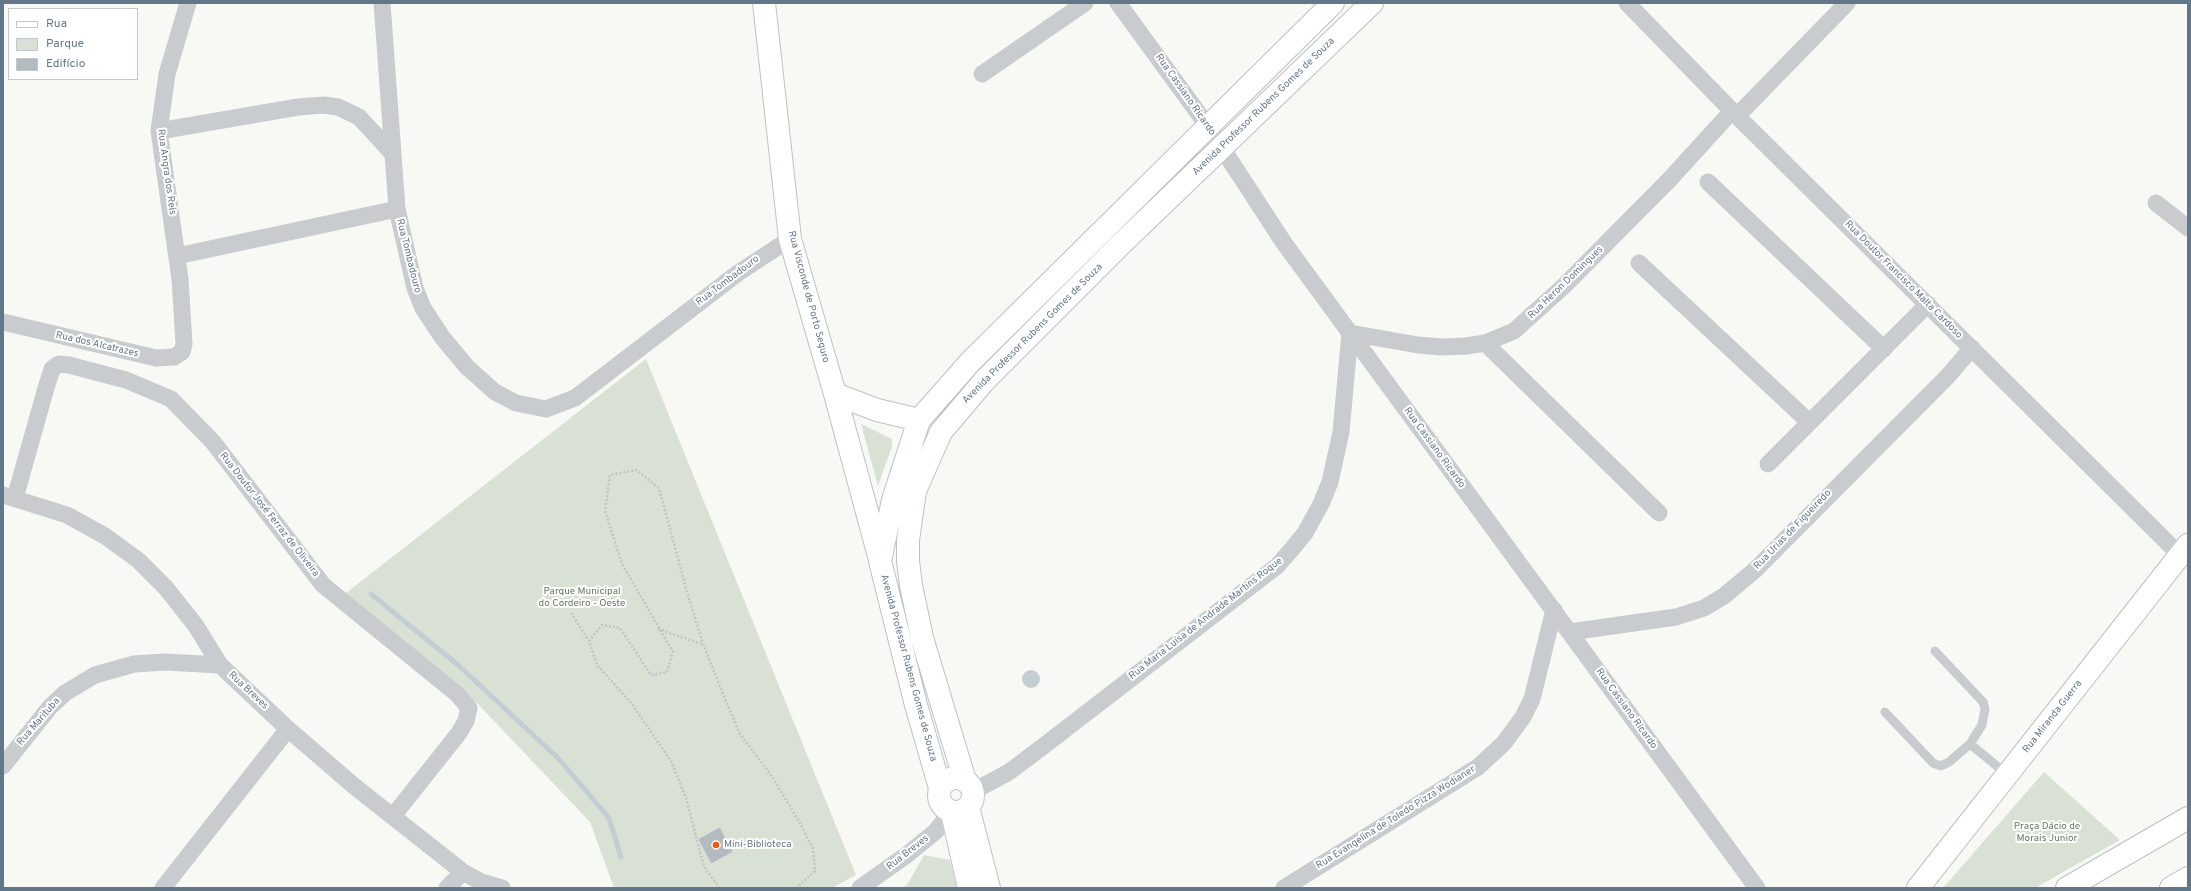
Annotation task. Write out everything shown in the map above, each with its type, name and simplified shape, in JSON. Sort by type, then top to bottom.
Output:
[{"type":"street","name":"Rua Angra dos Reis","points":[[184,344],[177,256],[159,131],[167,74],[188,3]]},
{"type":"street","name":"Rua Tombadouro","points":[[382,3],[397,209],[414,288],[423,308],[442,338],[467,367],[496,392],[516,403],[546,409],[563,404],[586,390],[738,273],[790,239]]},
{"type":"street","name":"Rua Visconde de Porto Seguro","points":[[764,3],[790,239],[835,394],[880,561]]},
{"type":"street","points":[[982,74],[1086,3]]},
{"type":"street","name":"Rua Cassiano Ricardo","points":[[1118,3],[1207,126],[1284,243],[1757,888]]},
{"type":"street","name":"Avenida Professor Rubens Gomes de Souza","points":[[969,888],[961,801],[956,778],[951,779],[940,788],[914,698],[880,561],[893,500],[919,420],[971,361],[1333,3]]},
{"type":"street","name":"Avenida Professor Rubens Gomes de Souza","points":[[989,888],[961,801],[922,638],[911,585],[908,561],[908,540],[915,491],[940,432],[962,404],[985,380],[1118,247],[1222,149],[1372,3]]},
{"type":"street","name":"Rua Doutor Francisco Malta Cardoso","points":[[1628,3],[1734,113],[1972,348],[2184,550]]},
{"type":"street","name":"Rua Heron Domingues","points":[[1350,333],[1418,345],[1442,347],[1466,346],[1485,343],[1514,331],[1546,304],[1734,113],[1847,3]]},
{"type":"street","points":[[159,131],[298,107],[324,105],[338,107],[359,117],[393,154]]},
{"type":"street","points":[[1708,182],[1884,349]]},
{"type":"street","points":[[2156,204],[2188,228]]},
{"type":"street","points":[[177,256],[397,209]]},
{"type":"street","points":[[1639,264],[1809,422]]},
{"type":"street","points":[[1768,464],[1928,304]]},
{"type":"street","name":"Rua dos Alcatrazes","points":[[3,322],[156,358],[174,357],[182,352],[184,344]]},
{"type":"street","name":"Rua Maria Luísa de Andrade Martins Roque","points":[[961,801],[1009,772],[1041,748],[1277,566],[1292,549],[1305,533],[1321,504],[1332,475],[1341,432],[1350,333]]},
{"type":"street","points":[[1485,343],[1658,513]]},
{"type":"street","name":"Rua Urias de Figueiredo","points":[[1570,632],[1676,617],[1704,608],[1724,596],[1755,570],[1947,377],[1972,348]]},
{"type":"street","points":[[971,361],[971,370],[975,377],[985,380]]},
{"type":"street","name":"Rua Doutor José Ferraz de Oliveira","points":[[9,497],[52,369],[59,364],[69,365],[126,380],[171,399],[213,442],[323,585],[457,694],[469,708],[466,721],[460,733],[393,816]]},
{"type":"street","points":[[945,389],[958,392],[962,404]]},
{"type":"street","points":[[835,394],[877,410],[919,420]]},
{"type":"street","name":"Rua Breves","points":[[9,497],[67,515],[105,536],[138,560],[166,588],[196,626],[220,665],[288,729],[354,786],[463,872],[481,882],[502,888]]},
{"type":"street","name":"Rua Miranda Guerra","points":[[1918,888],[2184,550]]},
{"type":"street","name":"Rua Evangelina de Toledo Pizza Wodianer","points":[[1284,888],[1478,768],[1504,743],[1523,717],[1532,699],[1554,610]]},
{"type":"street","name":"Rua Marituba","points":[[3,766],[50,707],[65,693],[95,675],[134,664],[165,662],[220,665]]},
{"type":"street","points":[[163,888],[288,729]]},
{"type":"street","name":"Rua Breves","points":[[860,888],[908,854],[936,831],[961,801]]},
{"type":"street","points":[[2067,888],[2188,818]]},
{"type":"street","points":[[447,888],[463,872]]},
{"type":"street","points":[[2171,888],[2188,878]]},
{"type":"lane","points":[[1885,712],[1933,763],[1941,766],[1949,762],[1970,744],[1982,725],[1985,709],[1983,702],[1935,650]]},
{"type":"lane","points":[[1970,744],[2008,775]]},
{"type":"path","points":[[589,641],[602,625],[620,628],[651,675],[667,672],[673,652],[658,629],[622,564],[605,511],[610,474],[636,470],[659,488],[703,644],[740,734],[771,775],[800,823],[813,849],[815,872],[796,888]]},
{"type":"path","points":[[571,613],[589,641],[596,665],[632,704],[671,761],[686,798],[704,867],[720,888]]},
{"type":"path","points":[[658,629],[703,644]]},
{"type":"green space","name":"Parque Municipal do Cordeiro - Oeste","points":[[646,359],[856,875],[832,888],[614,888],[590,822],[478,704],[346,593]]},
{"type":"green space","points":[[861,424],[892,439],[892,446],[878,486]]},
{"type":"green space","name":"Praça Dácio de Morais Junior","points":[[2044,772],[2120,840],[2035,888],[1943,888]]},
{"type":"green space","points":[[924,855],[950,860],[957,888],[902,888],[907,885]]},
{"type":"shaded area","points":[[1027,670],[1035,670],[1040,675],[1038,686],[1035,688],[1027,688],[1022,683],[1022,675]]},
{"type":"building","name":"Mini-Biblioteca","points":[[720,827],[733,852],[711,864],[698,839]]},
{"type":"waterway","points":[[371,594],[458,665],[559,759],[609,818],[621,857]]},
{"type":"place","name":"Mini-Biblioteca","points":[[716,845]]}]
